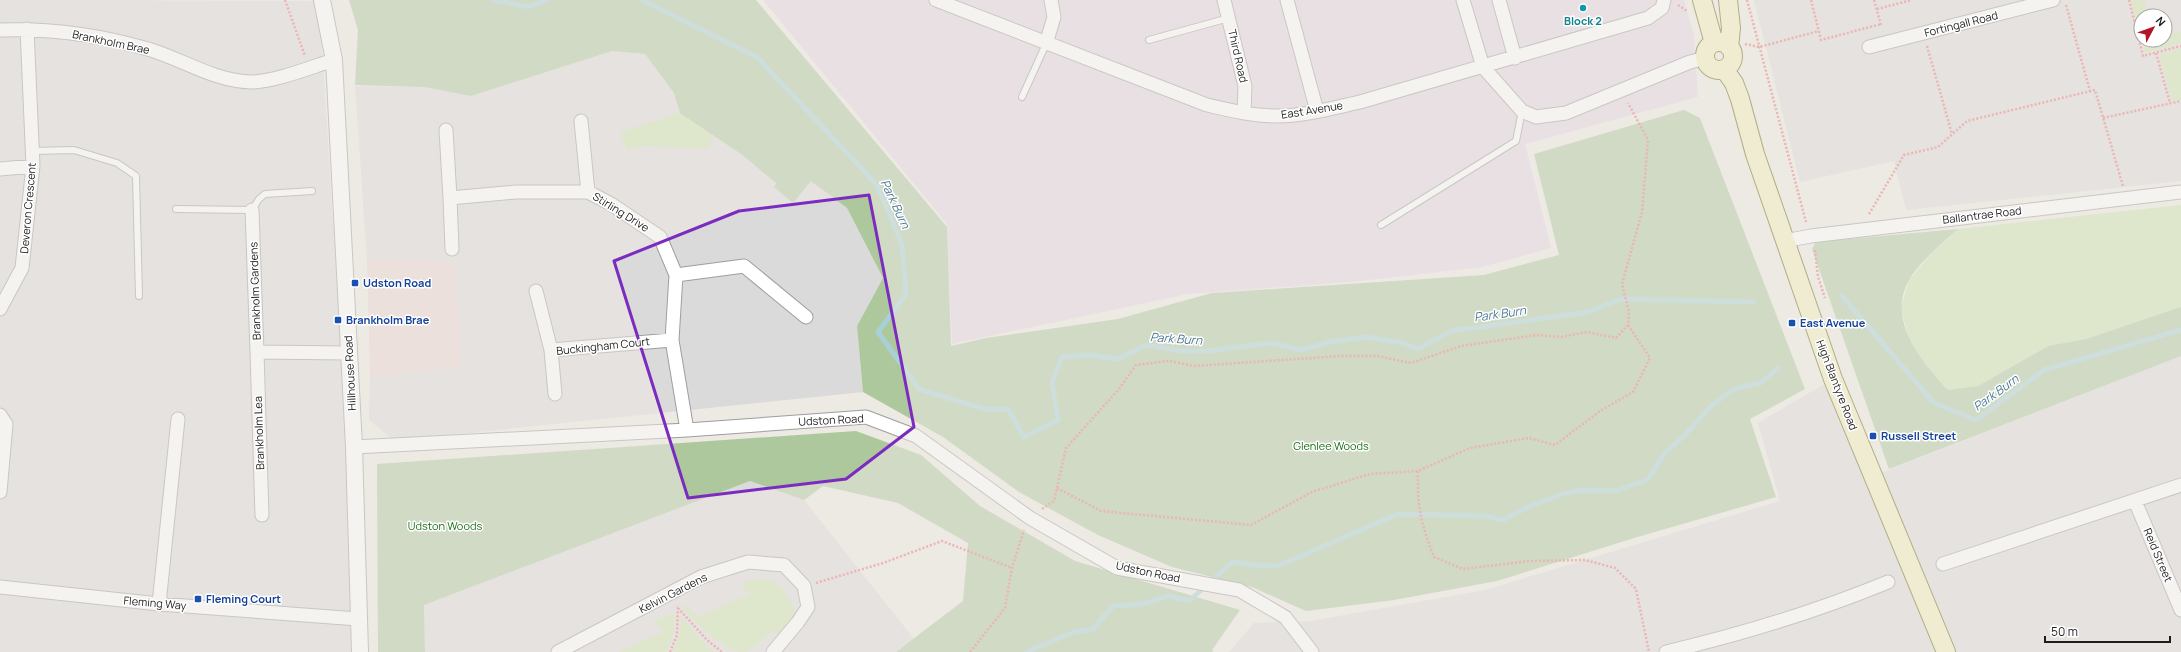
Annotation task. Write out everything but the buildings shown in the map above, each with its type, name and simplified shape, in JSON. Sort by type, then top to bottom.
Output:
[{"type":"main road","points":[[1716,50],[1731,28],[1728,0]]},
{"type":"main road","points":[[1704,7],[1716,50]]},
{"type":"main road","name":"High Blantyre Road","points":[[1716,50],[1733,55],[1733,59],[1724,69],[1734,83],[1740,99],[1755,154],[1833,379],[1946,652]]},
{"type":"street","name":"Hillhouse Road","points":[[322,0],[334,60],[354,447],[360,652]]},
{"type":"street","name":"East Avenue","points":[[936,0],[1046,44],[1207,105],[1244,113],[1276,116],[1317,111],[1360,102],[1515,58],[1648,18],[1662,8],[1664,0]]},
{"type":"street","points":[[1046,44],[1054,17],[1051,0]]},
{"type":"street","name":"Third Road","points":[[1224,0],[1245,86],[1244,113]]},
{"type":"street","points":[[1287,0],[1317,111]]},
{"type":"street","points":[[1463,0],[1483,67],[1522,110],[1536,117],[1566,113],[1716,50]]},
{"type":"street","points":[[1499,0],[1515,58]]},
{"type":"street","name":"Fortingall Road","points":[[1869,47],[2053,0]]},
{"type":"street","name":"Brankholm Brae","points":[[0,30],[27,29],[68,32],[149,49],[211,74],[236,80],[253,82],[334,60]]},
{"type":"street","name":"Deveron Crescent","points":[[0,308],[22,268],[33,166],[27,29]]},
{"type":"street","points":[[581,121],[588,192]]},
{"type":"street","points":[[446,130],[452,249]]},
{"type":"street","points":[[0,169],[33,166]]},
{"type":"street","name":"Stirling Drive","points":[[450,198],[516,192],[588,192],[612,204],[660,237],[676,275],[672,340],[687,430]]},
{"type":"street","name":"Ballantrae Road","points":[[1784,241],[1859,230],[2181,192]]},
{"type":"street","name":"Brankholm Gardens","points":[[252,210],[257,352],[349,353]]},
{"type":"street","points":[[676,275],[744,266],[806,317]]},
{"type":"street","points":[[536,291],[551,350]]},
{"type":"street","name":"Buckingham Court","points":[[555,394],[551,350],[672,340]]},
{"type":"street","name":"Brankholm Lea","points":[[257,352],[262,515]]},
{"type":"street","points":[[0,415],[6,424],[0,492]]},
{"type":"street","name":"Udston Road","points":[[354,447],[687,430],[866,417],[916,436],[1030,518],[1117,568],[1238,590],[1285,617],[1312,652]]},
{"type":"street","points":[[159,604],[178,419]]},
{"type":"street","points":[[1943,564],[2181,485]]},
{"type":"street","name":"Reid Street","points":[[2135,501],[2181,610]]},
{"type":"street","name":"Kelvin Gardens","points":[[558,652],[701,577],[748,562],[784,565],[804,586]]},
{"type":"street","points":[[1666,652],[1746,632],[1834,604],[1888,582]]},
{"type":"street","points":[[773,652],[798,622],[808,607],[804,586]]},
{"type":"street","name":"Fleming Way","points":[[0,587],[159,604],[358,619]]},
{"type":"lane","points":[[1149,40],[1229,18]]},
{"type":"lane","points":[[1022,97],[1046,44]]},
{"type":"lane","points":[[1381,225],[1516,141],[1522,110]]},
{"type":"lane","points":[[33,151],[74,150],[117,163],[136,176],[140,296]]},
{"type":"lane","points":[[176,209],[252,210],[259,199],[265,194],[312,191]]},
{"type":"path","points":[[285,0],[309,68]]},
{"type":"path","points":[[1747,0],[1802,209],[1816,254],[1818,277],[1825,299]]},
{"type":"path","points":[[1811,0],[1821,40],[1881,24]]},
{"type":"path","points":[[1874,0],[1886,43]]},
{"type":"path","points":[[1877,9],[1912,0]]},
{"type":"path","points":[[2065,0],[2090,91]]},
{"type":"path","points":[[2129,0],[2143,56],[2181,46]]},
{"type":"path","points":[[1759,46],[1819,31]]},
{"type":"path","points":[[1923,33],[1952,134]]},
{"type":"path","points":[[2156,53],[2170,102]]},
{"type":"path","points":[[1057,488],[1101,511],[1251,525],[1312,492],[1370,474],[1418,471],[1470,448],[1530,438],[1555,445],[1600,411],[1633,392],[1650,358],[1628,326],[1629,312],[1622,284],[1642,212],[1648,140],[1635,118],[1622,90]]},
{"type":"path","points":[[1859,230],[1904,156],[1938,147],[1967,121],[2095,90],[2126,198]]},
{"type":"path","points":[[2103,118],[2170,102],[2181,102]]},
{"type":"path","points":[[970,652],[1005,608],[1012,568],[1020,539],[1030,518],[1054,500],[1066,448],[1119,390],[1136,365],[1169,361],[1194,366],[1363,356],[1377,356],[1411,363],[1461,346],[1537,335],[1561,337],[1587,332],[1616,338],[1628,326]]},
{"type":"path","points":[[1418,471],[1417,499],[1423,528],[1434,557],[1463,569],[1530,561],[1585,560],[1615,568],[1636,589],[1649,652]]},
{"type":"path","points":[[804,586],[883,563],[942,541],[1012,568]]},
{"type":"path","points":[[670,652],[677,635],[678,589]]},
{"type":"path","points":[[678,608],[707,640],[722,652]]},
{"type":"highlighted area","points":[[869,195],[914,427],[846,479],[688,498],[614,261],[739,211]]},
{"type":"shaded area","points":[[0,0],[315,1],[322,49],[360,652],[0,652]]},
{"type":"shaded area","points":[[763,0],[1684,0],[1694,36],[1698,97],[1525,144],[1551,248],[1482,267],[1352,282],[1188,294],[952,344],[947,224]]},
{"type":"shaded area","points":[[1754,0],[2181,0],[2181,181],[1906,210],[1894,161],[1800,182]]},
{"type":"shaded area","points":[[612,51],[645,54],[674,93],[680,113],[741,154],[776,183],[774,186],[793,203],[811,180],[847,208],[883,278],[857,326],[863,392],[468,433],[392,439],[369,420],[370,376],[461,368],[456,262],[367,259],[355,86],[424,87],[471,96]]},
{"type":"shaded area","points":[[367,259],[456,262],[461,368],[370,376]]},
{"type":"shaded area","points":[[2181,356],[2181,652],[1229,652],[1254,623],[1311,621],[1485,590],[1780,501],[1758,423],[1833,379],[1873,476]]},
{"type":"shaded area","points":[[750,481],[804,500],[914,639],[896,652],[425,652],[424,605]]},
{"type":"green space","name":"Glenlee Woods","points":[[349,0],[756,0],[947,227],[951,346],[986,338],[1118,319],[1212,293],[1484,275],[1559,255],[1534,154],[1684,110],[1700,118],[1805,389],[1750,419],[1776,497],[1634,538],[1497,581],[1394,600],[1306,611],[1252,587],[1172,567],[1098,535],[1019,492],[943,437],[863,392],[857,326],[883,278],[847,208],[811,181],[793,203],[774,187],[776,183],[741,154],[680,113],[674,93],[645,54],[612,51],[471,96],[424,87],[355,85],[358,30]]},
{"type":"green space","points":[[2131,0],[2145,0],[2147,8],[2133,8]]},
{"type":"green space","points":[[2181,31],[2181,43],[2173,45],[2173,33]]},
{"type":"green space","points":[[2144,48],[2163,48],[2145,53]]},
{"type":"green space","points":[[2181,49],[2181,100],[2173,101],[2159,55]]},
{"type":"green space","points":[[680,113],[708,119],[712,136],[709,149],[645,146],[627,150],[620,132]]},
{"type":"green space","points":[[2181,205],[2181,308],[2085,339],[2048,346],[1978,386],[1948,390],[1928,368],[1910,344],[1901,308],[1909,280],[1936,249],[1958,229]]},
{"type":"green space","points":[[1958,229],[1931,253],[1913,274],[1903,295],[1902,311],[1904,325],[1918,354],[1948,390],[1978,386],[2048,346],[2086,339],[2181,307],[2181,356],[1889,469],[1812,249],[1816,242]]},
{"type":"green space","name":"Udston Woods","points":[[856,431],[921,455],[980,506],[1075,561],[1240,610],[1212,650],[1213,652],[896,652],[963,601],[968,543],[898,503],[823,486],[804,500],[750,481],[424,605],[425,652],[378,652],[377,464]]},
{"type":"green space","points":[[757,579],[771,581],[781,588],[786,593],[795,612],[791,623],[779,637],[773,631],[745,652],[737,651],[719,642],[702,628],[682,607],[688,605],[698,617],[751,594],[740,584]]},
{"type":"green space","points":[[674,613],[674,632],[666,652],[618,652],[663,632],[654,621]]},
{"type":"green space","points":[[681,617],[707,647],[714,652],[673,652],[680,634]]},
{"type":"waterway","name":"Park Burn","points":[[493,0],[529,7],[547,0]]},
{"type":"waterway","name":"Park Burn","points":[[642,0],[757,57],[877,185],[902,244],[906,294],[878,332],[919,389],[984,409],[1008,409],[1024,437],[1058,420],[1052,382],[1062,357],[1091,355],[1117,359],[1147,345],[1179,351],[1206,351],[1271,343],[1302,350],[1330,342],[1367,337],[1402,343],[1418,349],[1451,331],[1588,312],[1621,299],[1754,302]]},
{"type":"waterway","name":"Park Burn","points":[[1842,296],[1934,403],[1976,420],[2044,370],[2181,330]]},
{"type":"waterway","points":[[1026,652],[1074,632],[1093,629],[1113,606],[1143,604],[1169,596],[1189,601],[1232,562],[1261,566],[1280,565],[1398,514],[1485,516],[1503,520],[1530,506],[1563,494],[1584,490],[1614,491],[1647,480],[1665,453],[1684,436],[1711,406],[1734,389],[1761,383],[1778,368]]},
{"type":"place","name":"Block 2","points":[[1583,8]]},
{"type":"place","name":"Udston Road","points":[[355,283]]},
{"type":"place","name":"Brankholm Brae","points":[[338,320]]},
{"type":"place","name":"East Avenue","points":[[1792,323]]},
{"type":"place","name":"Russell Street","points":[[1873,436]]},
{"type":"place","name":"Fleming Court","points":[[198,599]]}]
